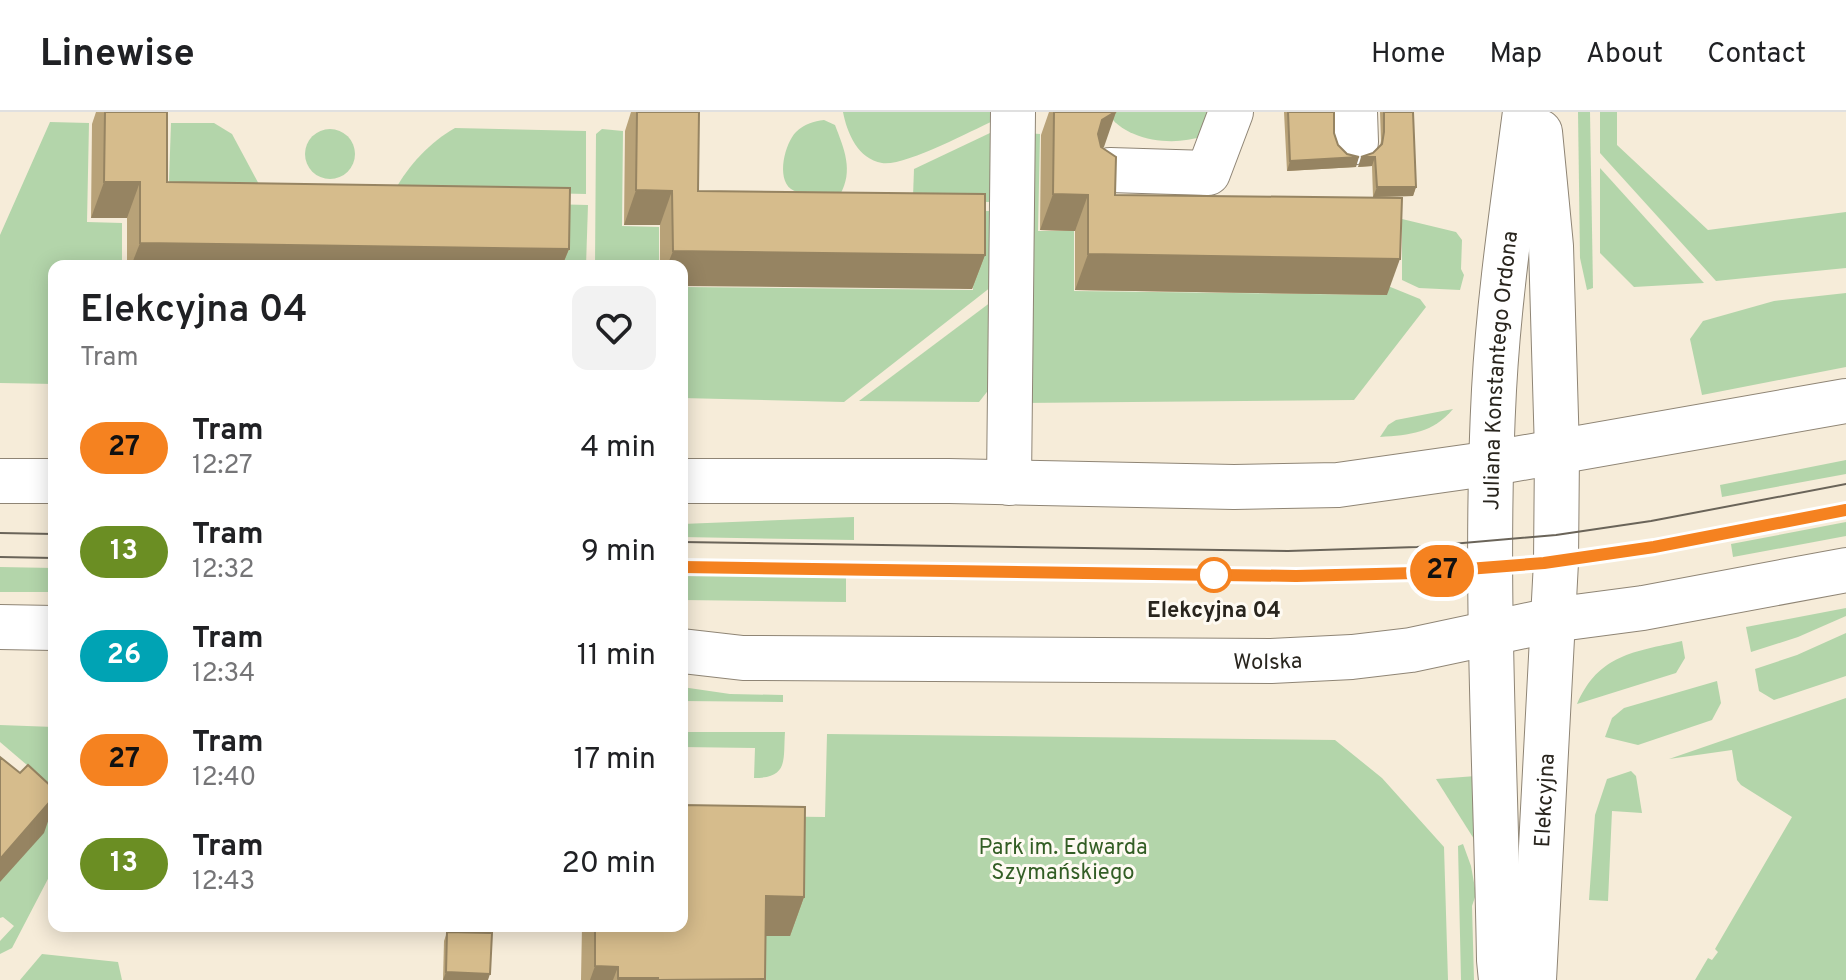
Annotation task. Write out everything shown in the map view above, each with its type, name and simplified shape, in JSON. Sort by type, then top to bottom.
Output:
[{"type":"main road","points":[[1110,170],[1208,173],[1231,112]]},
{"type":"main road","name":"Juliana Konstantego Ordona","points":[[1490,632],[1498,327],[1525,112]]},
{"type":"main road","name":"Juliana Konstantego Ordona","points":[[1538,112],[1551,246],[1557,451],[1552,620]]},
{"type":"main road","points":[[1009,483],[1019,115]]},
{"type":"main road","points":[[688,481],[1234,487],[1338,485],[1493,463],[1846,401]]},
{"type":"main road","name":"Wolska","points":[[688,652],[743,658],[1271,661],[1352,657],[1411,650],[1552,620],[1643,608],[1846,570]]},
{"type":"main road","name":"Elekcyjna","points":[[1534,980],[1552,620]]},
{"type":"main road","points":[[0,627],[48,628]]},
{"type":"main road","name":"Elekcyjna","points":[[1490,632],[1501,980]]},
{"type":"green space","points":[[843,112],[996,112],[993,121],[937,147],[905,160],[882,163],[860,151],[847,128]]},
{"type":"green space","points":[[1107,112],[1215,112],[1203,136],[1164,141],[1125,130]]},
{"type":"green space","points":[[1578,112],[1590,112],[1593,288],[1587,290],[1580,258]]},
{"type":"green space","points":[[1600,112],[1617,112],[1617,145],[1708,230],[1846,212],[1846,268],[1716,281],[1600,153]]},
{"type":"green space","points":[[824,120],[835,125],[844,151],[847,168],[844,186],[840,195],[796,192],[786,184],[784,177],[788,144],[802,127]]},
{"type":"green space","points":[[50,122],[89,123],[87,222],[122,223],[122,260],[48,260],[48,384],[0,383],[0,235]]},
{"type":"green space","points":[[171,123],[214,123],[232,134],[262,190],[176,189],[169,181]]},
{"type":"green space","points":[[455,128],[586,131],[586,194],[395,190],[420,155]]},
{"type":"green space","points":[[330,129],[348,136],[355,154],[348,172],[330,179],[312,172],[305,154],[312,136]]},
{"type":"green space","points":[[602,129],[623,131],[622,226],[659,227],[659,260],[595,260],[596,134]]},
{"type":"green space","points":[[990,133],[996,136],[991,202],[918,201],[913,197],[914,169]]},
{"type":"green space","points":[[1025,133],[1040,134],[1038,231],[1074,231],[1074,291],[1387,295],[1388,286],[1420,299],[1426,307],[1354,400],[1021,403]]},
{"type":"green space","points":[[1600,168],[1704,283],[1634,287],[1600,253]]},
{"type":"green space","points":[[505,203],[588,205],[586,260],[552,260]]},
{"type":"green space","points":[[910,210],[989,211],[993,215],[991,287],[844,402],[688,398],[688,287],[973,290],[974,227]]},
{"type":"green space","points":[[1402,219],[1456,232],[1462,240],[1461,269],[1464,275],[1460,290],[1419,288],[1402,280]]},
{"type":"green space","points":[[1846,293],[1846,367],[1702,395],[1690,339],[1703,321],[1774,301]]},
{"type":"green space","points":[[991,302],[990,388],[979,402],[859,401]]},
{"type":"green space","points":[[1453,409],[1429,428],[1380,437],[1396,420]]},
{"type":"green space","points":[[1846,460],[1846,474],[1722,497],[1720,485]]},
{"type":"green space","points":[[854,517],[854,540],[688,537],[688,524]]},
{"type":"green space","points":[[1846,522],[1846,536],[1733,557],[1731,544]]},
{"type":"green space","points":[[0,567],[48,568],[48,592],[0,592]]},
{"type":"green space","points":[[688,575],[846,577],[846,602],[688,600]]},
{"type":"green space","points":[[1846,608],[1846,616],[1798,637],[1751,652],[1746,627]]},
{"type":"green space","points":[[1846,633],[1846,676],[1774,700],[1759,691],[1755,669],[1797,655]]},
{"type":"green space","points":[[1682,641],[1685,658],[1676,673],[1577,704],[1586,687],[1607,665],[1633,653]]},
{"type":"green space","points":[[1717,681],[1721,703],[1712,720],[1638,745],[1605,737],[1612,718],[1624,708]]},
{"type":"green space","points":[[688,688],[730,694],[783,695],[783,702],[688,701]]},
{"type":"green space","points":[[1846,698],[1846,980],[1695,980],[1708,958],[1712,960],[1718,952],[1715,949],[1792,817],[1741,785],[1737,780],[1732,750],[1669,759]]},
{"type":"green space","points":[[0,725],[48,727],[48,783],[0,742]]},
{"type":"green space","points":[[688,732],[785,732],[784,759],[779,771],[773,775],[754,778],[755,748],[688,747]]},
{"type":"green space","name":"Park im. Edwarda Szymańskiego","points":[[827,734],[1335,740],[1382,778],[1444,847],[1448,980],[751,980],[752,936],[790,936],[751,816],[825,817]]},
{"type":"green space","points":[[0,757],[30,782],[48,815],[48,879],[12,948],[0,954],[0,941],[14,926],[0,918]]},
{"type":"green space","points":[[1631,771],[1636,776],[1642,813],[1612,811],[1608,901],[1589,900],[1595,815],[1607,779]]},
{"type":"green space","points":[[1476,776],[1478,841],[1436,779]]},
{"type":"green space","points":[[1463,844],[1476,894],[1472,906],[1474,980],[1461,980],[1458,846]]},
{"type":"green space","points":[[42,954],[118,962],[122,980],[20,980]]},
{"type":"building","points":[[105,112],[167,112],[167,182],[570,188],[569,249],[140,243],[140,182],[104,182]]},
{"type":"building","points":[[637,112],[699,112],[698,191],[985,194],[985,255],[673,251],[672,191],[636,190]]},
{"type":"building","points":[[1054,112],[1115,112],[1102,120],[1098,134],[1101,147],[1116,157],[1115,195],[1402,198],[1400,259],[1088,254],[1088,195],[1053,194]]},
{"type":"building","points":[[1288,112],[1334,112],[1334,133],[1338,145],[1347,154],[1359,157],[1290,161]]},
{"type":"building","points":[[1384,112],[1413,112],[1416,187],[1377,187],[1375,157],[1361,157],[1373,153],[1382,144]]},
{"type":"building","points":[[0,757],[20,773],[28,765],[48,783],[48,804],[0,859]]},
{"type":"building","points":[[688,805],[805,807],[804,897],[766,896],[765,979],[618,978],[618,967],[595,966],[595,932],[688,932]]},
{"type":"building","points":[[447,932],[492,933],[490,974],[446,972]]},
{"type":"tram line","points":[[688,542],[1288,551],[1417,547],[1556,535],[1651,521],[1846,484]]},
{"type":"tram line","points":[[688,567],[1296,576],[1416,573],[1544,563],[1654,547],[1846,510]]},
{"type":"tram line","name":"27","points":[[688,567],[1296,576],[1416,573],[1544,563],[1654,547],[1846,510]]},
{"type":"tram line","points":[[0,533],[48,534]]},
{"type":"tram line","points":[[0,557],[48,558]]},
{"type":"place","name":"Elekcyjna 04","points":[[1214,575]]}]
